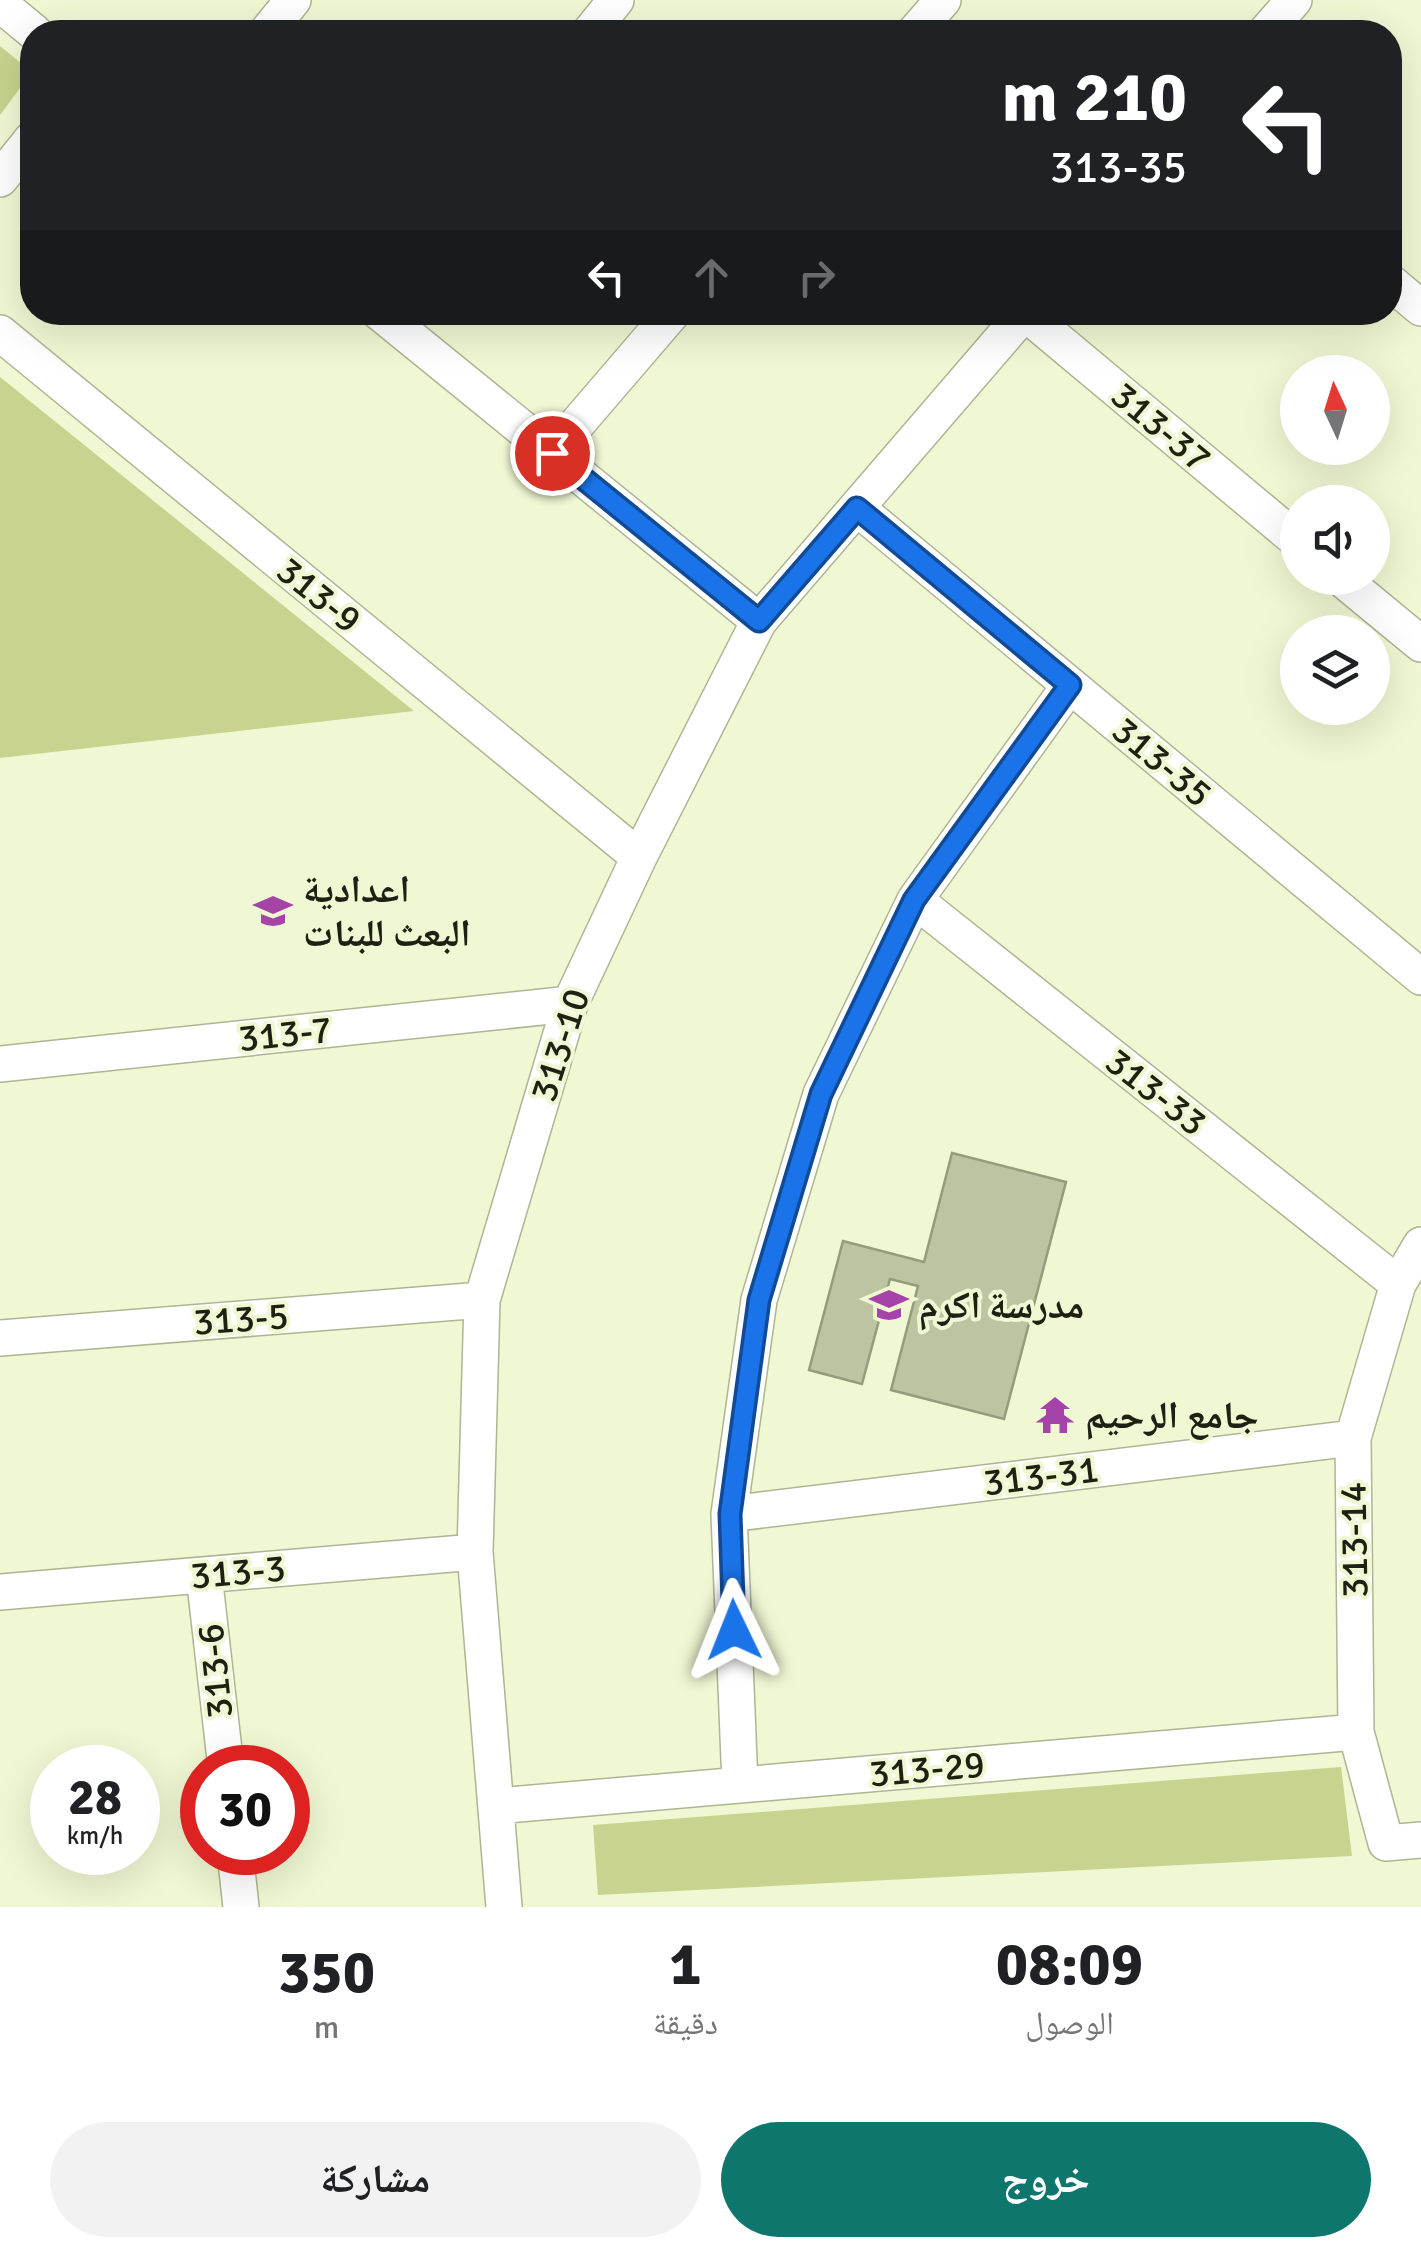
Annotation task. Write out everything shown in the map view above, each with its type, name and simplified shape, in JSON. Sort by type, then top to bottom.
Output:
[{"type":"street","points":[[277,20],[293,0]]},
{"type":"street","points":[[600,20],[616,0]]},
{"type":"street","points":[[926,20],[943,0]]},
{"type":"street","points":[[1276,20],[1294,0]]},
{"type":"street","points":[[0,4],[20,20]]},
{"type":"street","points":[[0,179],[20,154]]},
{"type":"street","points":[[395,325],[759,621]]},
{"type":"street","points":[[552,453],[662,325]]},
{"type":"street","name":"313-10","points":[[504,1907],[475,1552],[482,1300],[570,1004],[639,856],[759,621],[1015,325]]},
{"type":"street","name":"313-37","points":[[1039,325],[1280,526]]},
{"type":"street","name":"313-9","points":[[0,333],[639,856]]},
{"type":"street","name":"313-35","points":[[857,508],[1421,978]]},
{"type":"street","points":[[1362,595],[1421,644]]},
{"type":"street","points":[[740,1785],[730,1514],[759,1300],[792,1188],[821,1094],[914,900],[1070,685]]},
{"type":"street","name":"313-33","points":[[914,900],[1398,1284]]},
{"type":"street","name":"313-7","points":[[0,1064],[570,1004]]},
{"type":"street","name":"313-14","points":[[1404,1842],[1356,1732],[1354,1438],[1398,1284],[1421,1245]]},
{"type":"street","name":"313-5","points":[[0,1338],[482,1300]]},
{"type":"street","name":"313-31","points":[[730,1514],[1354,1438]]},
{"type":"street","name":"313-3","points":[[0,1592],[475,1552]]},
{"type":"street","name":"313-6","points":[[204,1575],[223,1745]]},
{"type":"street","name":"313-29","points":[[498,1806],[1356,1732]]},
{"type":"street","points":[[238,1875],[241,1907]]},
{"type":"green space","points":[[0,46],[20,62],[20,88],[0,115]]},
{"type":"green space","points":[[0,377],[414,711],[0,758]]},
{"type":"green space","points":[[1341,1767],[1352,1856],[598,1895],[593,1825]]},
{"type":"building","points":[[952,1153],[1066,1182],[1004,1419],[891,1390],[918,1286],[890,1279],[862,1384],[809,1370],[843,1241],[924,1262]]},
{"type":"place","name":"اعدادية البعث للبنات","points":[[273,911]]},
{"type":"place","name":"مدرسة اكرم","points":[[889,1305]]},
{"type":"place","name":"جامع الرحيم","points":[[1055,1415]]},
{"type":"route","points":[[552,453],[759,621],[857,508],[1070,685],[914,900],[821,1094],[759,1300],[730,1514],[734,1630]]}]
